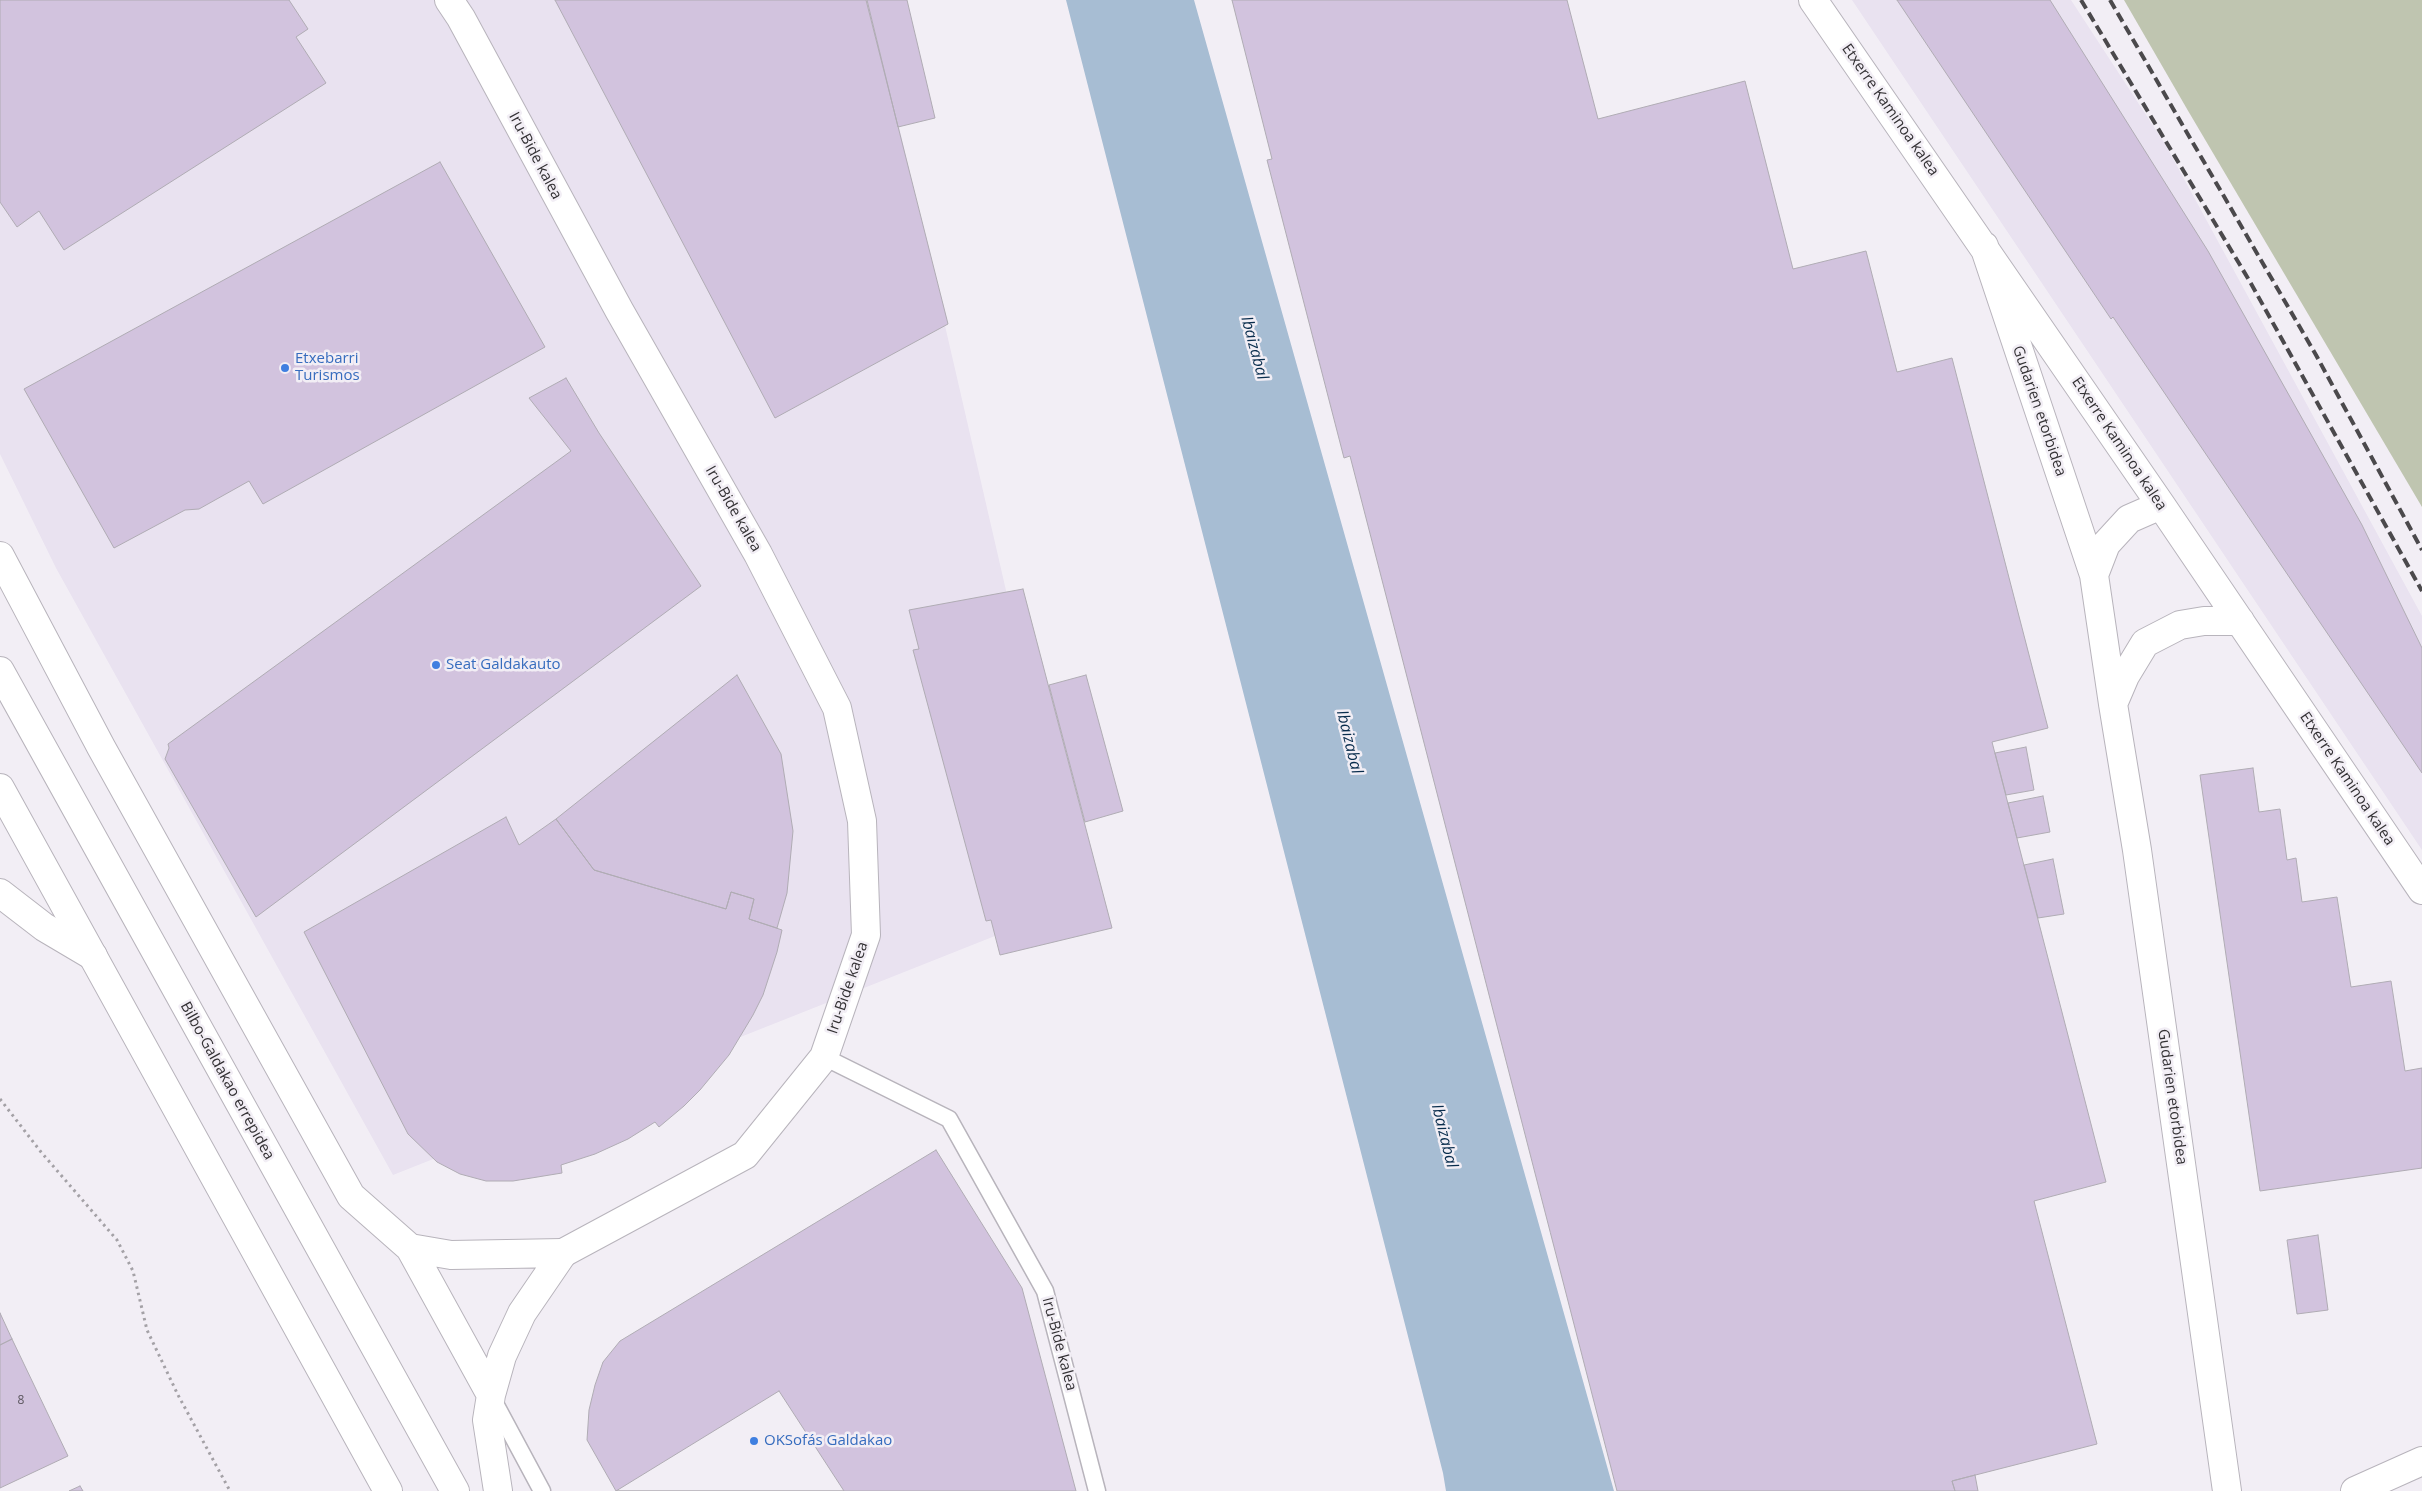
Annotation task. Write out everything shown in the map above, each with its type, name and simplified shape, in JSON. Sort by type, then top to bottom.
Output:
[{"type":"main road","name":"Iru-Bide kalea","points":[[449,0],[461,18],[624,318],[758,554],[837,708],[862,822],[866,935],[824,1057],[745,1155],[563,1253]]},
{"type":"main road","name":"Etxerre Kaminoa kalea","points":[[1813,0],[1984,246],[2422,890]]},
{"type":"main road","name":"Gudarien etorbidea","points":[[1984,246],[2094,575],[2137,850],[2227,1491]]},
{"type":"main road","name":"Gudarien etorbidea","points":[[2094,575],[2106,544],[2123,525],[2129,519],[2161,505]]},
{"type":"main road","points":[[0,556],[101,747],[351,1196],[410,1248],[491,1395]]},
{"type":"main road","points":[[2113,704],[2125,676],[2145,643],[2180,625],[2204,621],[2240,621]]},
{"type":"main road","name":"Bilbo-Galdakao errepidea","points":[[0,671],[455,1491]]},
{"type":"main road","points":[[0,788],[388,1491]]},
{"type":"main road","points":[[0,892],[44,927],[93,956]]},
{"type":"main road","points":[[410,1248],[452,1255],[563,1253]]},
{"type":"main road","points":[[498,1491],[487,1420],[491,1395],[502,1356],[522,1313],[563,1253]]},
{"type":"main road","points":[[2355,1491],[2422,1461]]},
{"type":"lane","name":"Iru-Bide kalea","points":[[824,1057],[949,1119],[1045,1291],[1096,1491]]},
{"type":"lane","points":[[491,1395],[542,1491]]},
{"type":"path","points":[[0,1099],[41,1152],[118,1240],[132,1271],[147,1330],[178,1395],[230,1491]]},
{"type":"shaded area","points":[[0,0],[870,0],[1078,903],[393,1175],[56,568],[0,454]]},
{"type":"shaded area","points":[[1852,0],[2071,0],[2165,144],[2422,616],[2422,850]]},
{"type":"green space","points":[[2124,0],[2422,0],[2422,507],[2187,109]]},
{"type":"water","name":"Ibaizabal","points":[[1066,0],[1194,0],[1614,1491],[1446,1491],[1443,1473]]},
{"type":"building","points":[[0,0],[289,0],[308,29],[296,37],[326,83],[64,250],[39,211],[17,227],[0,202]]},
{"type":"building","points":[[555,0],[866,0],[948,324],[775,418]]},
{"type":"building","points":[[867,0],[907,0],[935,118],[898,127]]},
{"type":"building","points":[[1232,0],[1567,0],[1598,119],[1745,81],[1793,269],[1866,251],[1897,372],[1952,358],[2048,728],[1992,742],[2106,1182],[2034,1201],[2097,1444],[1952,1481],[1955,1491],[1617,1491],[1350,456],[1344,458],[1267,160],[1272,159]]},
{"type":"building","points":[[1897,0],[2050,0],[2208,251],[2362,525],[2422,648],[2422,773],[2113,317],[2111,319]]},
{"type":"building","name":"Etxebarri Turismos","points":[[440,162],[545,347],[263,504],[249,481],[199,509],[185,510],[114,548],[24,389]]},
{"type":"building","name":"Seat Galdakauto","points":[[566,378],[599,433],[701,586],[256,917],[165,759],[169,748],[168,744],[571,451],[529,398]]},
{"type":"building","points":[[1023,589],[1112,928],[1000,955],[991,920],[986,921],[913,650],[919,649],[909,610]]},
{"type":"building","points":[[737,675],[781,754],[793,831],[787,893],[777,928],[749,919],[754,899],[731,892],[726,909],[594,870],[556,819]]},
{"type":"building","points":[[1086,675],[1123,811],[1085,822],[1049,685]]},
{"type":"building","points":[[2026,747],[2034,790],[2006,795],[1995,753]]},
{"type":"building","points":[[2253,768],[2259,812],[2280,809],[2287,860],[2296,858],[2302,902],[2337,897],[2351,987],[2391,981],[2405,1071],[2422,1068],[2422,1168],[2260,1191],[2200,775]]},
{"type":"building","points":[[2043,796],[2050,832],[2017,838],[2008,803]]},
{"type":"building","points":[[506,817],[519,845],[556,819],[594,870],[726,909],[731,892],[754,899],[749,919],[782,930],[763,995],[753,1015],[729,1055],[684,1106],[659,1127],[655,1122],[628,1139],[595,1154],[561,1165],[562,1173],[513,1181],[486,1181],[460,1174],[437,1162],[408,1134],[304,932]]},
{"type":"building","points":[[2053,859],[2064,914],[2038,918],[2024,865]]},
{"type":"building","points":[[936,1150],[1022,1288],[1076,1491],[616,1491],[587,1440],[589,1410],[595,1385],[603,1362],[620,1341]]},
{"type":"building","points":[[2318,1235],[2328,1310],[2297,1314],[2287,1240]]},
{"type":"building","points":[[0,1313],[12,1339],[0,1345]]},
{"type":"building","points":[[12,1339],[68,1456],[0,1488],[0,1345]]},
{"type":"building","name":"OKSofás Galdakao","points":[[779,1391],[844,1491],[616,1491]]},
{"type":"building","points":[[1975,1475],[1978,1491],[1955,1491],[1952,1481]]},
{"type":"building","points":[[80,1486],[83,1491],[69,1491]]},
{"type":"railway","points":[[2081,0],[2249,280],[2422,591]]},
{"type":"railway","points":[[2110,0],[2316,355],[2422,550]]},
{"type":"place","name":"Etxebarri Turismos","points":[[285,368]]},
{"type":"place","name":"Seat Galdakauto","points":[[436,665]]},
{"type":"place","name":"OKSofás Galdakao","points":[[754,1441]]}]
